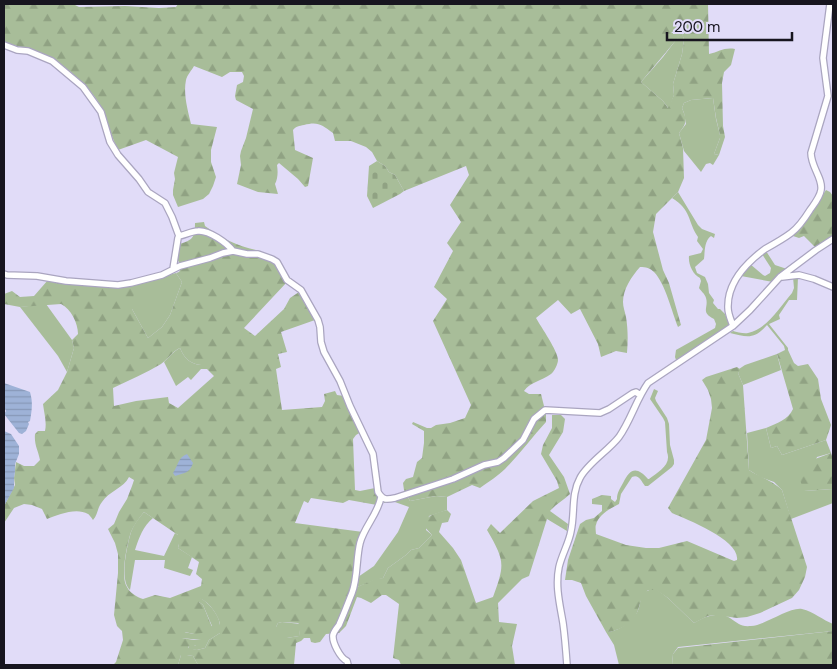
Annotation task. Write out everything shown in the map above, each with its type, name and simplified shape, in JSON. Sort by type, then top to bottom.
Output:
[{"type":"street","points":[[733,326],[728,310],[731,286],[734,281],[749,262],[798,227],[821,190],[820,182],[811,160],[811,153],[828,96],[823,58],[830,4]]},
{"type":"street","points":[[4,45],[17,50],[28,51],[52,61],[83,87],[100,112],[110,142],[118,155],[148,192],[165,203],[172,217],[179,236],[173,269]]},
{"type":"street","points":[[179,236],[200,231],[224,242],[233,251]]},
{"type":"street","points":[[567,665],[558,594],[558,576],[571,531],[576,486],[585,471],[620,435],[648,383],[733,326],[780,278],[816,250],[833,240]]},
{"type":"street","points":[[4,274],[118,285],[162,275],[180,266],[210,258],[223,252],[233,251],[258,254],[272,259],[276,262],[287,280],[301,290],[306,296],[319,323],[324,352],[340,381],[373,454],[378,492],[381,498],[380,505],[360,542],[356,581],[338,628],[333,634],[338,651],[344,660],[347,661],[348,665]]},
{"type":"street","points":[[175,258],[180,266]]},
{"type":"street","points":[[780,278],[799,275],[833,287]]},
{"type":"street","points":[[381,498],[395,498],[453,479],[484,465],[498,462],[523,440],[534,419],[545,410],[600,413],[633,393],[636,392],[640,395]]},
{"type":"green space","points":[[4,4],[74,4],[79,7],[125,6],[159,8],[176,7],[178,4],[708,4],[709,54],[725,49],[735,49],[731,65],[724,72],[722,83],[725,137],[719,155],[714,154],[720,135],[713,98],[691,100],[684,103],[682,108],[685,116],[684,127],[679,133],[683,148],[684,178],[678,192],[656,214],[653,232],[681,325],[678,327],[665,290],[658,277],[646,268],[640,267],[634,274],[628,283],[623,297],[627,330],[627,353],[616,351],[601,357],[598,344],[580,309],[571,314],[558,300],[536,318],[555,351],[558,360],[557,366],[551,374],[529,386],[524,391],[529,394],[541,394],[546,422],[505,469],[480,488],[472,485],[447,497],[436,496],[410,501],[404,490],[403,483],[406,479],[413,477],[417,462],[422,458],[424,443],[424,431],[412,424],[413,422],[427,428],[450,423],[465,418],[471,405],[433,321],[447,299],[434,287],[453,251],[447,243],[461,222],[450,205],[469,175],[466,166],[404,191],[395,175],[377,161],[372,152],[366,147],[351,141],[335,141],[333,133],[320,124],[309,124],[298,126],[293,130],[295,150],[313,158],[308,186],[305,187],[279,163],[277,165],[278,175],[275,184],[278,194],[258,192],[237,184],[241,165],[241,151],[253,109],[236,100],[237,85],[243,82],[244,76],[242,72],[230,72],[222,77],[194,66],[186,80],[187,108],[191,124],[217,127],[211,150],[211,162],[216,177],[209,194],[203,199],[178,207],[173,190],[174,173],[178,157],[146,140],[118,150],[100,104],[78,78],[50,57],[4,42]],"holes":[[[682,33],[684,40],[673,84],[674,95],[668,108],[663,101],[641,82]]]},
{"type":"green space","points":[[682,32],[684,40],[682,54],[673,84],[674,95],[669,109],[663,101],[641,82]]},
{"type":"green space","points":[[713,98],[720,135],[714,154],[719,155],[713,165],[710,163],[706,164],[701,172],[684,151],[679,133],[686,124],[682,108],[684,103],[691,100]]},
{"type":"green space","points":[[377,161],[395,175],[404,191],[373,208],[367,196],[369,166]]},
{"type":"green space","points":[[826,190],[833,196],[833,237],[816,248],[804,236],[799,238],[793,236]]},
{"type":"green space","points":[[678,192],[698,225],[702,229],[715,234],[714,238],[711,236],[707,241],[704,259],[695,267],[697,273],[705,277],[709,293],[714,300],[713,303],[725,314],[729,324],[727,328],[676,360],[676,350],[715,328],[716,324],[714,319],[706,312],[707,301],[699,288],[700,278],[693,272],[690,266],[689,256],[701,253],[703,249],[697,241],[698,237],[686,211],[672,198]]},
{"type":"green space","points":[[204,222],[205,226],[223,238],[256,250],[257,256],[273,262],[287,282],[244,328],[255,336],[284,309],[290,298],[299,292],[315,320],[281,332],[287,352],[278,354],[281,367],[276,369],[282,410],[322,407],[325,401],[324,394],[335,391],[337,395],[344,396],[361,432],[353,439],[355,490],[375,488],[378,500],[377,505],[349,500],[343,503],[311,498],[308,503],[304,501],[295,523],[363,532],[355,588],[375,579],[383,578],[388,568],[411,550],[419,548],[432,535],[423,525],[427,518],[447,510],[451,514],[448,522],[442,523],[439,532],[461,560],[476,603],[493,597],[500,577],[501,563],[500,556],[487,530],[491,524],[500,533],[533,501],[559,488],[557,481],[541,454],[543,445],[552,428],[552,415],[561,415],[565,419],[563,432],[549,455],[564,477],[570,494],[550,511],[568,524],[567,531],[547,519],[529,576],[522,579],[498,603],[499,622],[517,624],[512,646],[515,665],[401,665],[399,660],[393,658],[399,604],[386,595],[382,595],[371,603],[357,597],[346,626],[339,633],[326,634],[320,642],[311,642],[310,638],[304,638],[296,643],[294,665],[198,665],[193,656],[181,655],[178,665],[113,665],[116,662],[123,640],[122,631],[117,626],[114,615],[118,554],[108,529],[114,524],[134,480],[129,477],[124,484],[108,495],[100,504],[93,520],[89,514],[78,511],[67,512],[47,519],[42,509],[24,504],[14,508],[4,523],[4,506],[15,485],[16,462],[24,466],[34,466],[40,460],[35,434],[38,431],[45,431],[46,421],[43,404],[58,390],[67,372],[74,348],[72,340],[78,334],[77,325],[65,306],[61,304],[20,307],[4,304],[4,294],[12,291],[20,297],[34,296],[48,280],[132,285],[134,293],[132,309],[148,338],[162,327],[170,315],[182,282],[176,273],[182,267],[177,259],[177,245],[192,238],[195,223]],"holes":[[[180,348],[188,360],[201,365],[201,369],[207,369],[214,376],[178,408],[169,403],[168,397],[114,406],[113,388],[161,364]],[[144,512],[178,535],[175,542],[179,544],[178,548],[199,562],[196,574],[202,579],[201,586],[170,598],[155,595],[143,599],[128,589],[125,582],[124,568],[126,552],[135,524]],[[199,598],[206,602],[215,612],[220,624],[220,633],[209,640],[205,648],[197,650],[188,648],[189,646],[198,645],[202,640],[182,638],[185,632],[194,634],[210,632],[212,627],[203,605],[199,602]],[[278,623],[298,623],[300,625],[299,636],[276,638]]]},
{"type":"green space","points":[[766,251],[775,265],[787,269],[773,282],[741,276],[750,264],[765,276],[770,273],[771,268],[762,254]]},
{"type":"green space","points":[[176,273],[182,282],[170,315],[162,327],[148,338],[132,309],[132,285]]},
{"type":"green space","points":[[793,277],[798,277],[797,300],[789,300],[779,315],[780,319],[769,324],[788,350],[785,350],[784,346],[767,325],[758,333],[750,336],[730,333],[733,331],[748,333],[755,331],[767,322],[792,293],[794,288]]},
{"type":"green space","points":[[46,304],[72,340],[74,348],[67,372],[58,356],[20,307]]},
{"type":"green space","points":[[180,348],[186,358],[191,362],[201,365],[201,369],[191,380],[188,377],[176,386],[164,362]]},
{"type":"green space","points":[[788,350],[794,363],[798,366],[808,364],[818,379],[821,399],[831,425],[826,440],[782,455],[777,446],[771,448],[766,428],[785,419],[793,409],[777,354]]},
{"type":"green space","points":[[777,354],[781,370],[743,385],[738,373],[739,369],[745,365]]},
{"type":"green space","points":[[737,367],[741,370],[738,373],[743,385],[749,470],[782,490],[807,567],[799,590],[792,598],[760,613],[737,618],[716,615],[708,616],[694,623],[668,598],[656,590],[648,590],[631,621],[619,629],[606,632],[581,583],[565,580],[568,560],[580,524],[594,518],[602,511],[602,505],[592,504],[592,499],[602,495],[611,496],[611,499],[615,502],[617,499],[620,499],[619,504],[599,518],[596,534],[626,545],[646,548],[659,548],[687,541],[734,561],[737,560],[736,553],[722,538],[672,513],[668,508],[706,440],[712,408],[708,390],[702,380]]},
{"type":"green space","points":[[654,389],[658,391],[655,398],[656,401],[669,424],[670,445],[674,464],[648,486],[645,486],[638,477],[632,477],[621,494],[620,499],[617,499],[628,474],[634,470],[649,479],[663,468],[668,461],[665,422],[650,399]]},
{"type":"green space","points":[[766,428],[771,448],[777,446],[782,455],[826,440],[831,453],[817,457],[804,491],[833,489],[833,503],[791,519],[782,490],[774,482],[760,477],[749,470],[747,433]]},
{"type":"green space","points":[[831,453],[833,459],[833,489],[804,491],[796,469],[807,462]]},
{"type":"green space","points":[[405,492],[410,501],[436,496],[447,497],[447,510],[429,516],[426,530],[432,535],[419,548],[411,550],[388,568],[383,578],[355,588],[358,577],[374,566],[398,532],[409,507],[392,501],[384,503],[383,496]]},
{"type":"green space","points":[[144,512],[153,518],[144,528],[135,550],[164,556],[175,533],[178,535],[178,548],[192,557],[188,568],[193,570],[190,576],[164,568],[165,560],[135,560],[130,590],[124,571],[126,554],[132,529]]},
{"type":"green space","points":[[656,589],[694,623],[707,617],[721,615],[742,625],[751,626],[797,609],[802,609],[833,624],[833,631],[678,647],[673,654],[672,665],[619,665],[614,645],[606,632],[618,629],[630,621],[638,610],[643,594],[649,590]]},
{"type":"green space","points":[[199,597],[215,613],[219,621],[220,633],[209,640],[205,648],[197,650],[188,649],[189,646],[195,646],[201,640],[181,638],[184,632],[194,634],[212,626],[203,605],[199,602]]},
{"type":"green space","points":[[278,623],[301,624],[299,636],[276,638],[276,627]]},
{"type":"green space","points":[[833,631],[833,665],[672,665],[673,654],[678,648]]},
{"type":"green space","points":[[181,655],[193,656],[198,665],[178,665]]},
{"type":"water","points":[[4,383],[30,392],[32,406],[30,421],[26,431],[22,434],[19,433],[4,414],[6,411],[4,409]]},
{"type":"water","points":[[4,431],[11,434],[19,446],[19,454],[15,464],[14,488],[4,506]]},
{"type":"water","points":[[187,454],[193,463],[192,466],[186,472],[175,476],[173,473],[178,462]]}]
